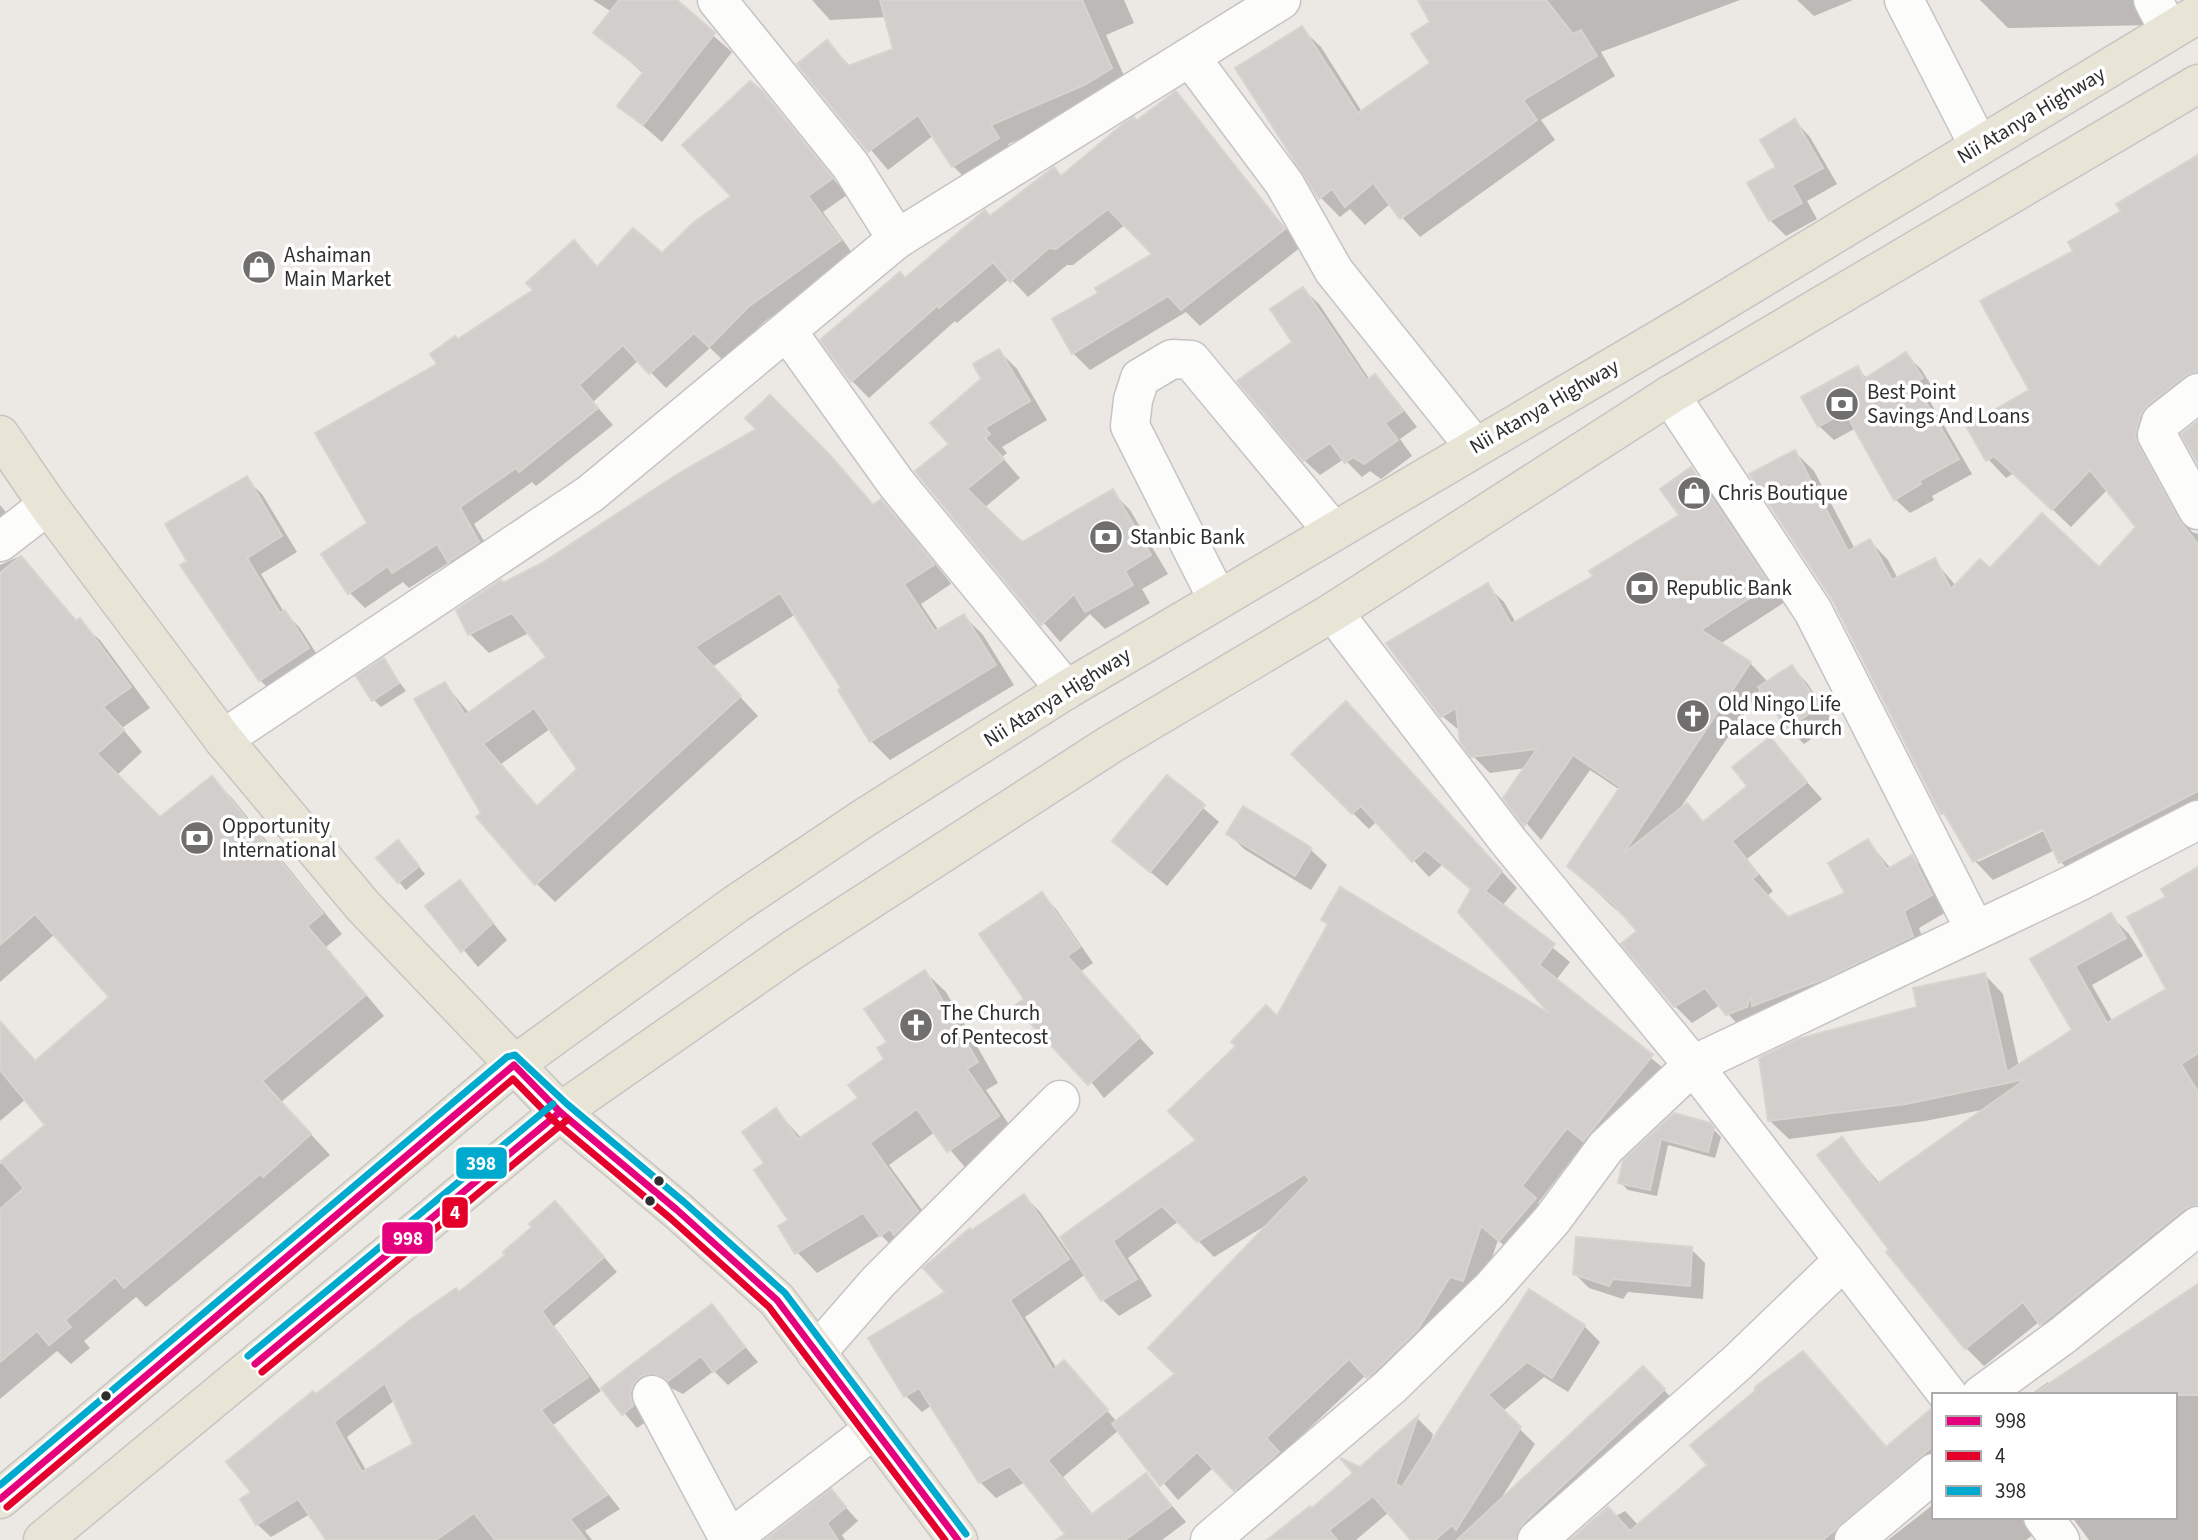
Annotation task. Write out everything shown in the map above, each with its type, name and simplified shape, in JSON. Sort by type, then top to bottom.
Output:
[{"type":"main road","name":"Nii Atanya Highway","points":[[0,1499],[514,1065],[746,898],[1066,690],[1474,446],[1699,316],[1979,146],[2173,15]]},
{"type":"main road","points":[[43,1540],[560,1112],[853,909],[1111,744],[1333,612],[1671,395],[2198,84]]},
{"type":"main road","points":[[0,435],[48,505],[223,739],[363,906],[560,1112],[677,1210],[777,1300],[958,1540]]},
{"type":"street","points":[[717,0],[851,166],[897,239]]},
{"type":"street","points":[[223,739],[590,494],[897,239],[1281,0]]},
{"type":"street","points":[[1904,0],[1979,146]]},
{"type":"street","points":[[1190,57],[1284,183],[1334,271],[1474,446]]},
{"type":"street","points":[[787,331],[896,483],[1066,690]]},
{"type":"street","points":[[1218,600],[1130,426],[1133,400],[1140,377],[1172,359],[1191,360],[1333,531]]},
{"type":"street","points":[[2198,393],[2161,422],[2157,435],[2198,510]]},
{"type":"street","points":[[1671,395],[1813,611],[1975,930]]},
{"type":"street","points":[[0,542],[48,505]]},
{"type":"street","points":[[1333,612],[1508,842],[1693,1065],[1946,1393]]},
{"type":"street","points":[[1210,1540],[1390,1387],[1482,1298],[1552,1220],[1606,1147],[1693,1065],[2076,883],[2198,820]]},
{"type":"street","points":[[816,1353],[878,1282],[1060,1100]]},
{"type":"street","points":[[1984,1393],[2062,1336],[2198,1226]]},
{"type":"street","points":[[1537,1540],[1738,1362],[1843,1260]]},
{"type":"street","points":[[652,1395],[729,1540],[874,1429]]},
{"type":"street","points":[[1854,1540],[1932,1475]]},
{"type":"street","points":[[2044,1519],[2060,1540]]},
{"type":"building","points":[[619,0],[677,0],[715,33],[643,125],[617,106],[644,71],[593,33]]},
{"type":"building","points":[[880,0],[1082,0],[1112,68],[1084,85],[991,125],[999,138],[952,167],[918,115],[868,152],[797,64],[827,40],[848,66],[893,49]]},
{"type":"building","points":[[1418,0],[1546,0],[1573,34],[1581,30],[1597,56],[1523,100],[1537,120],[1400,219],[1373,183],[1345,207],[1332,189],[1319,199],[1235,68],[1302,26],[1358,113],[1430,63],[1411,34],[1430,22]]},
{"type":"building","points":[[750,81],[762,91],[833,178],[808,196],[841,240],[748,307],[709,347],[694,333],[649,374],[623,345],[579,385],[598,408],[519,472],[516,468],[460,507],[479,542],[448,562],[437,544],[392,573],[388,566],[348,594],[321,554],[367,523],[315,433],[437,364],[430,354],[533,290],[526,283],[574,240],[597,267],[633,228],[662,253],[694,222],[731,196],[682,145]]},
{"type":"building","points":[[1176,91],[1285,229],[1181,310],[1168,296],[1072,354],[1052,319],[1098,293],[1095,288],[1152,254],[1108,209],[1056,249],[1049,248],[1010,282],[993,262],[939,308],[938,305],[851,382],[820,340],[900,272],[905,278],[985,210],[990,216],[1054,167],[1061,176],[1123,124],[1134,117],[1136,121]]},
{"type":"building","points":[[1795,119],[1823,168],[1792,185],[1802,203],[1769,221],[1747,183],[1776,167],[1760,140]]},
{"type":"building","points":[[2198,155],[2198,372],[2185,376],[2148,405],[2140,416],[2135,437],[2179,520],[2198,544],[2198,791],[2059,863],[2043,829],[1973,862],[1944,813],[1941,814],[1833,601],[1749,474],[1795,450],[1848,551],[1870,539],[1892,580],[1935,558],[1951,589],[1980,559],[1990,568],[2042,513],[2099,567],[2136,527],[2090,470],[2052,510],[1994,456],[1986,461],[1966,426],[2029,390],[1980,301],[2073,251],[2068,242],[2121,211],[2116,204]]},
{"type":"building","points":[[1303,287],[1367,380],[1375,374],[1403,411],[1385,423],[1398,440],[1364,464],[1353,457],[1345,463],[1330,443],[1303,461],[1237,381],[1292,342],[1270,309]]},
{"type":"building","points":[[999,349],[1030,401],[985,428],[990,434],[985,438],[1004,459],[967,489],[1022,542],[1113,489],[1151,555],[1125,571],[1133,585],[1085,612],[1074,594],[1041,625],[915,471],[949,444],[930,423],[981,379],[973,364]]},
{"type":"building","points":[[1906,352],[1923,378],[1915,383],[1959,459],[1919,481],[1921,484],[1894,500],[1845,412],[1818,427],[1801,397],[1858,366],[1864,379]]},
{"type":"building","points":[[770,395],[828,453],[873,505],[881,499],[934,565],[904,584],[935,631],[964,614],[996,665],[870,742],[838,690],[841,688],[780,593],[695,647],[741,696],[535,885],[476,817],[481,813],[414,699],[445,682],[465,715],[546,657],[512,613],[468,635],[456,610],[501,580],[503,583],[542,563],[676,475],[756,429],[745,418]],"holes":[[[534,708],[577,769],[537,806],[483,744]]]},
{"type":"building","points":[[2198,421],[2198,464],[2181,434]]},
{"type":"building","points":[[1691,467],[1770,585],[1701,630],[1751,662],[1623,854],[1687,803],[1703,822],[1747,786],[1732,767],[1770,737],[1807,782],[1732,841],[1758,874],[1752,879],[1788,917],[1845,893],[1828,863],[1868,839],[1887,869],[1912,855],[1932,895],[1904,911],[1913,936],[1824,979],[1752,1006],[1751,995],[1747,1007],[1726,1015],[1705,988],[1674,1007],[1621,944],[1637,931],[1613,904],[1567,866],[1620,787],[1573,755],[1524,826],[1503,798],[1537,749],[1471,757],[1460,742],[1456,708],[1441,717],[1386,643],[1488,583],[1511,624],[1593,576],[1589,571],[1679,515],[1660,489]]},
{"type":"building","points":[[247,476],[282,536],[247,558],[280,613],[285,610],[309,648],[259,681],[180,565],[187,561],[165,524]]},
{"type":"building","points":[[21,556],[76,621],[80,618],[131,687],[103,707],[124,730],[97,754],[160,817],[212,776],[323,913],[307,926],[366,995],[262,1081],[311,1134],[263,1177],[260,1174],[124,1288],[115,1277],[65,1320],[71,1327],[49,1345],[37,1331],[0,1362],[0,1209],[24,1188],[1,1161],[45,1125],[0,1070],[0,1021],[35,1061],[109,997],[35,914],[0,945],[0,573]]},
{"type":"building","points":[[384,658],[399,683],[372,701],[356,676]]},
{"type":"building","points":[[1792,665],[1820,706],[1787,729],[1758,687]]},
{"type":"building","points":[[1346,701],[1502,871],[1485,891],[1555,944],[1539,965],[1653,1055],[1583,1141],[1567,1128],[1522,1186],[1536,1198],[1499,1241],[1481,1226],[1463,1281],[1450,1277],[1418,1329],[1367,1378],[1349,1359],[1266,1438],[1279,1452],[1234,1491],[1197,1452],[1160,1486],[1112,1424],[1175,1374],[1148,1348],[1310,1180],[1305,1174],[1197,1242],[1162,1206],[1113,1241],[1137,1279],[1101,1301],[1060,1237],[1196,1140],[1168,1111],[1236,1046],[1231,1042],[1266,1005],[1277,1016],[1328,924],[1321,920],[1340,887],[1550,1014],[1458,912],[1471,889],[1425,850],[1412,862],[1361,806],[1352,814],[1291,754]]},
{"type":"building","points":[[1167,775],[1205,805],[1150,872],[1112,841]]},
{"type":"building","points":[[1243,806],[1312,848],[1295,876],[1226,834]]},
{"type":"building","points":[[398,840],[419,866],[398,883],[376,858]]},
{"type":"building","points":[[2198,867],[2198,1053],[2181,1064],[2198,1092],[2198,1205],[2184,1209],[2040,1325],[2023,1302],[1965,1349],[1886,1252],[1889,1250],[1817,1155],[1842,1137],[1877,1184],[2026,1079],[1906,1104],[1768,1121],[1759,1058],[1798,1039],[1917,1007],[1913,988],[1985,973],[2007,1072],[2072,1030],[2030,959],[2111,913],[2126,938],[2075,966],[2107,1023],[2166,989],[2127,917],[2166,897],[2161,889]]},
{"type":"building","points":[[460,880],[493,923],[461,952],[425,906]]},
{"type":"building","points":[[1042,892],[1080,947],[1067,956],[1140,1037],[1088,1085],[1014,1006],[1024,999],[979,934]]},
{"type":"building","points":[[925,970],[978,1062],[967,1069],[999,1116],[947,1152],[917,1109],[870,1143],[918,1211],[894,1235],[890,1229],[880,1236],[863,1213],[795,1254],[778,1226],[788,1220],[754,1170],[764,1163],[742,1132],[776,1108],[798,1139],[858,1098],[848,1085],[884,1059],[877,1048],[887,1042],[864,1009]]},
{"type":"building","points":[[1674,1113],[1710,1123],[1714,1128],[1708,1152],[1661,1139],[1650,1190],[1618,1183],[1623,1161]]},
{"type":"building","points":[[1024,1194],[1069,1259],[1010,1300],[1053,1370],[1064,1360],[1108,1410],[1048,1460],[1091,1515],[1146,1473],[1171,1506],[1125,1540],[1056,1540],[1065,1534],[1010,1466],[979,1483],[919,1388],[904,1397],[868,1338],[945,1292],[923,1268],[970,1228],[972,1230]]},
{"type":"building","points":[[555,1201],[604,1257],[542,1311],[588,1377],[541,1410],[607,1495],[570,1519],[586,1540],[495,1540],[474,1513],[436,1540],[326,1540],[298,1499],[256,1525],[240,1499],[251,1492],[226,1462],[313,1391],[316,1394],[410,1320],[456,1288],[459,1292],[505,1255],[503,1252],[532,1227],[529,1224]],"holes":[[[385,1383],[413,1444],[362,1472],[334,1422]]]},
{"type":"building","points":[[1576,1237],[1692,1247],[1690,1286],[1613,1279],[1609,1286],[1573,1274]]},
{"type":"building","points":[[2198,1284],[2198,1395],[2035,1393]]},
{"type":"building","points":[[1529,1289],[1585,1325],[1552,1378],[1527,1362],[1488,1395],[1521,1427],[1456,1530],[1452,1525],[1435,1540],[1411,1540],[1373,1496],[1329,1530],[1337,1540],[1267,1540],[1310,1506],[1312,1508],[1353,1473],[1340,1458],[1360,1467],[1418,1416],[1395,1484],[1402,1487]]},
{"type":"building","points":[[712,1304],[745,1347],[713,1372],[701,1356],[668,1381],[653,1373],[641,1376],[634,1383],[630,1394],[633,1406],[622,1415],[601,1388]]},
{"type":"building","points":[[1803,1351],[1886,1447],[1932,1410],[1932,1447],[1823,1540],[1570,1540],[1608,1507],[1630,1531],[1707,1465],[1690,1445],[1755,1391],[1755,1387]]},
{"type":"building","points":[[1643,1366],[1665,1389],[1522,1524],[1516,1540],[1457,1540]]},
{"type":"building","points":[[831,1489],[846,1507],[827,1523],[838,1540],[765,1540]]},
{"type":"transit line","name":"398","points":[[0,1485],[507,1057],[515,1055],[567,1104],[684,1202],[785,1293],[966,1534]]},
{"type":"transit line","name":"998","points":[[0,1499],[514,1065],[560,1112],[677,1210],[777,1300],[958,1540]]},
{"type":"transit line","name":"4","points":[[7,1507],[513,1079],[553,1120],[670,1218],[769,1307],[945,1540]]},
{"type":"transit line","name":"398","points":[[248,1356],[553,1104]]},
{"type":"transit line","name":"998","points":[[255,1364],[560,1112]]},
{"type":"transit line","name":"4","points":[[262,1372],[567,1120]]},
{"type":"place","name":"Ashaiman Main Market","points":[[259,267]]},
{"type":"place","name":"Best Point Savings And Loans","points":[[1842,404]]},
{"type":"place","name":"Chris Boutique","points":[[1694,493]]},
{"type":"place","name":"Stanbic Bank","points":[[1106,537]]},
{"type":"place","name":"Republic Bank","points":[[1642,588]]},
{"type":"place","name":"Old Ningo Life Palace Church","points":[[1693,716]]},
{"type":"place","name":"Opportunity International","points":[[197,838]]},
{"type":"place","name":"The Church of Pentecost","points":[[916,1025]]}]
